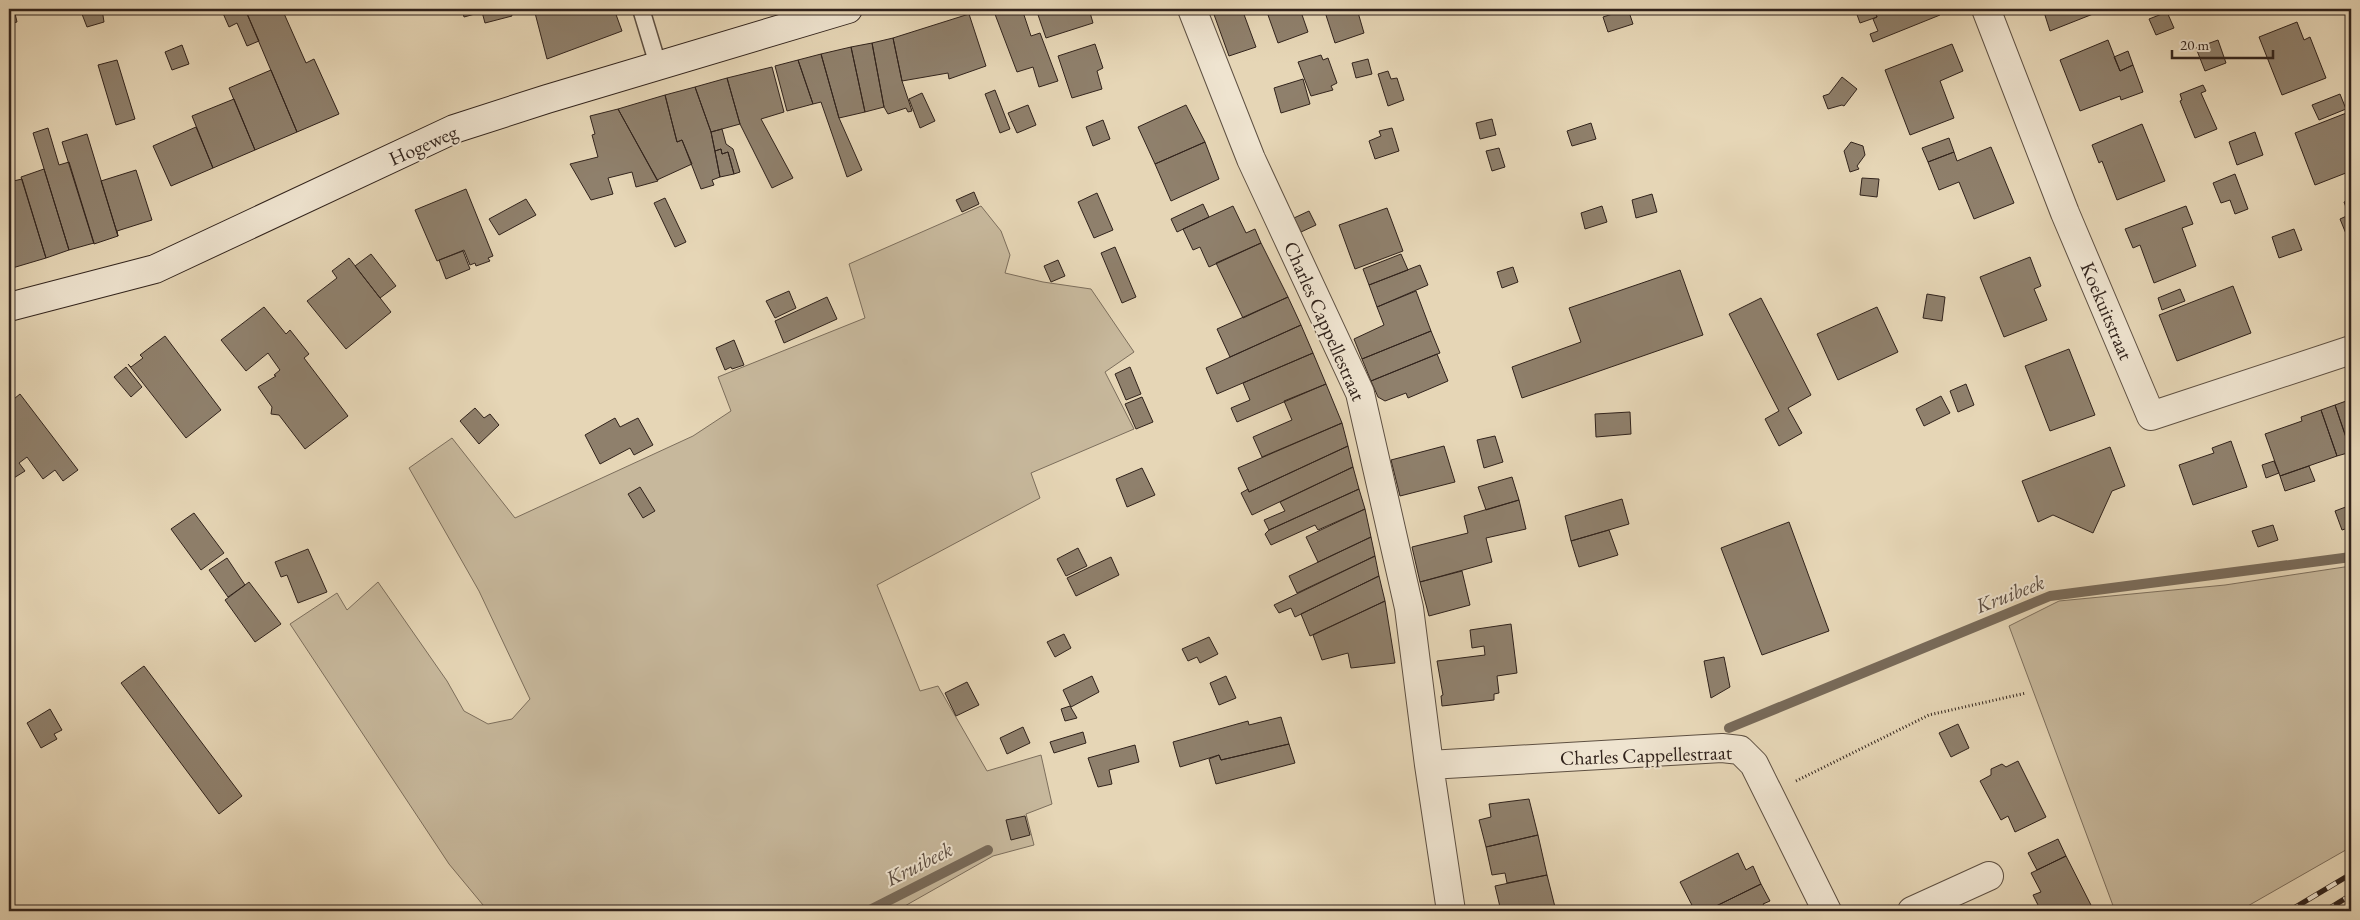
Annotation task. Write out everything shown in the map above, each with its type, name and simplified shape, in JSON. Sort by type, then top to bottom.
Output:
[{"type":"street","name":"Hogeweg","points":[[9,307],[155,269],[454,129],[658,65],[848,9]]},
{"type":"street","name":"Charles Cappellestraat","points":[[1192,9],[1250,159],[1360,393],[1409,608],[1429,765],[1451,911]]},
{"type":"street","name":"Koekuitstraat","points":[[1986,9],[2066,213],[2150,416],[2351,350]]},
{"type":"street","name":"Charles Cappellestraat","points":[[1429,765],[1722,748],[1740,750],[1754,764],[1827,911]]},
{"type":"street","points":[[1912,911],[1989,876]]},
{"type":"lane","points":[[641,9],[658,65]]},
{"type":"path","points":[[1769,794],[1929,715],[2026,693]]},
{"type":"shaded area","points":[[981,206],[1001,231],[1010,255],[1005,273],[1043,282],[1091,289],[1134,352],[1105,372],[1134,429],[1031,473],[1040,498],[877,585],[920,691],[938,686],[987,771],[1041,755],[1052,804],[1026,814],[1034,845],[993,856],[896,911],[488,911],[449,864],[290,624],[337,593],[347,610],[378,582],[447,681],[464,711],[488,724],[512,719],[530,699],[479,591],[409,468],[452,438],[515,518],[693,436],[731,411],[718,377],[865,318],[849,264]]},
{"type":"shaded area","points":[[2351,566],[2351,847],[2239,911],[2115,911],[2009,626],[2059,601],[2225,585]]},
{"type":"building","points":[[9,9],[14,9],[17,22],[9,24]]},
{"type":"building","points":[[80,9],[102,9],[104,22],[87,27]]},
{"type":"building","points":[[226,9],[245,9],[259,41],[247,46],[237,23],[229,27],[222,11]]},
{"type":"building","points":[[245,9],[282,9],[306,63],[314,59],[339,114],[297,132]]},
{"type":"building","points":[[462,9],[510,9],[512,16],[485,23],[482,12],[464,17]]},
{"type":"building","points":[[548,9],[614,9],[622,31],[547,59],[535,13]]},
{"type":"building","points":[[993,9],[1022,9],[1031,36],[1040,33],[1058,81],[1039,87],[1033,67],[1017,72]]},
{"type":"building","points":[[1036,9],[1089,9],[1093,23],[1046,38]]},
{"type":"building","points":[[1212,9],[1242,9],[1256,47],[1229,56]]},
{"type":"building","points":[[1272,9],[1300,9],[1308,32],[1278,43],[1268,15],[1273,13]]},
{"type":"building","points":[[1324,9],[1357,9],[1364,33],[1335,43]]},
{"type":"building","points":[[1628,9],[1633,24],[1608,32],[1603,17]]},
{"type":"building","points":[[1855,9],[1874,9],[1877,17],[1860,23]]},
{"type":"building","points":[[1874,9],[1929,9],[1930,12],[1938,9],[1940,15],[1873,42],[1870,34],[1878,31],[1873,19],[1877,17]]},
{"type":"building","points":[[2043,9],[2091,9],[2093,14],[2050,31]]},
{"type":"building","points":[[2167,12],[2174,28],[2156,35],[2149,19]]},
{"type":"building","points":[[969,14],[986,66],[949,79],[948,73],[902,81],[893,38]]},
{"type":"building","points":[[2297,22],[2304,40],[2310,37],[2326,78],[2282,95],[2259,37]]},
{"type":"building","points":[[893,38],[902,81],[912,111],[908,112],[906,108],[888,114],[884,107],[872,43]]},
{"type":"building","points":[[2108,40],[2120,71],[2133,65],[2143,92],[2121,100],[2120,96],[2080,111],[2060,60]]},
{"type":"building","points":[[2218,40],[2226,63],[2205,71],[2196,48]]},
{"type":"building","points":[[872,43],[884,107],[865,112],[851,47]]},
{"type":"building","points":[[1095,44],[1103,68],[1097,71],[1102,89],[1072,98],[1058,56]]},
{"type":"building","points":[[1952,44],[1963,71],[1940,81],[1954,118],[1910,135],[1885,70]]},
{"type":"building","points":[[182,45],[189,64],[172,70],[165,52]]},
{"type":"building","points":[[851,47],[865,112],[839,118],[821,54]]},
{"type":"building","points":[[2128,51],[2133,65],[2120,71],[2114,57]]},
{"type":"building","points":[[821,54],[839,118],[862,170],[847,177],[821,102],[813,104],[798,60]]},
{"type":"building","points":[[1321,55],[1323,60],[1328,58],[1337,83],[1331,86],[1333,90],[1311,96],[1298,62]]},
{"type":"building","points":[[1368,59],[1372,74],[1356,78],[1352,63]]},
{"type":"building","points":[[117,60],[135,119],[116,125],[98,65]]},
{"type":"building","points":[[798,60],[813,104],[787,111],[775,66]]},
{"type":"building","points":[[772,67],[784,112],[761,119],[793,178],[772,188],[740,124],[727,78]]},
{"type":"building","points":[[271,70],[297,132],[255,150],[229,88]]},
{"type":"building","points":[[1388,71],[1391,79],[1397,78],[1404,100],[1388,106],[1378,74]]},
{"type":"building","points":[[1842,77],[1857,89],[1844,106],[1828,109],[1823,96],[1829,94]]},
{"type":"building","points":[[727,78],[740,124],[711,132],[695,87]]},
{"type":"building","points":[[1303,79],[1310,104],[1281,113],[1274,88]]},
{"type":"building","points":[[2203,85],[2206,91],[2201,93],[2217,129],[2195,138],[2180,101],[2182,100],[2180,94]]},
{"type":"building","points":[[695,87],[711,132],[720,177],[712,180],[714,185],[701,189],[682,140],[677,142],[665,95]]},
{"type":"building","points":[[995,90],[1010,129],[1000,133],[985,94]]},
{"type":"building","points":[[922,93],[935,121],[920,128],[909,99]]},
{"type":"building","points":[[2340,94],[2346,109],[2319,120],[2312,105]]},
{"type":"building","points":[[665,95],[677,142],[682,140],[692,164],[657,180],[618,109]]},
{"type":"building","points":[[234,99],[255,150],[213,168],[192,116]]},
{"type":"building","points":[[1028,105],[1036,125],[1017,133],[1008,113]]},
{"type":"building","points":[[1186,105],[1205,142],[1155,164],[1138,127]]},
{"type":"building","points":[[618,109],[658,181],[636,187],[632,172],[608,178],[613,194],[591,200],[570,164],[598,157],[592,135],[595,134],[590,116]]},
{"type":"building","points":[[2349,112],[2351,117],[2351,171],[2315,185],[2295,133]]},
{"type":"building","points":[[1492,119],[1496,135],[1480,139],[1476,123]]},
{"type":"building","points":[[1103,120],[1110,139],[1093,146],[1086,127]]},
{"type":"building","points":[[1591,123],[1596,139],[1572,146],[1567,131]]},
{"type":"building","points":[[2142,124],[2165,181],[2117,200],[2102,161],[2099,163],[2092,145]]},
{"type":"building","points":[[196,127],[213,168],[171,186],[153,146]]},
{"type":"building","points":[[48,128],[59,165],[69,162],[94,243],[69,250],[33,133]]},
{"type":"building","points":[[1392,128],[1399,151],[1375,159],[1369,141],[1381,136],[1379,131]]},
{"type":"building","points":[[722,129],[726,144],[733,149],[740,172],[734,174],[728,152],[722,154],[721,149],[715,151],[711,132]]},
{"type":"building","points":[[2255,132],[2263,155],[2237,165],[2229,142]]},
{"type":"building","points":[[87,134],[118,236],[94,244],[62,142]]},
{"type":"building","points":[[1949,138],[1954,152],[1928,162],[1922,148]]},
{"type":"building","points":[[1205,142],[1219,179],[1171,201],[1155,164]]},
{"type":"building","points":[[1851,142],[1863,146],[1865,155],[1857,166],[1859,169],[1850,172],[1844,151]]},
{"type":"building","points":[[1991,147],[2014,203],[1974,219],[1959,182],[1939,190],[1928,162],[1954,152],[1957,161]]},
{"type":"building","points":[[1499,148],[1505,167],[1492,171],[1486,151]]},
{"type":"building","points":[[721,149],[722,154],[728,152],[734,174],[720,177],[715,151]]},
{"type":"building","points":[[44,169],[69,250],[46,258],[21,177]]},
{"type":"building","points":[[136,170],[152,220],[117,231],[118,236],[101,181]]},
{"type":"building","points":[[2235,174],[2248,209],[2235,214],[2230,200],[2221,203],[2213,183]]},
{"type":"building","points":[[1862,178],[1879,179],[1877,197],[1860,195]]},
{"type":"building","points":[[22,179],[46,258],[9,269],[9,192],[11,191],[9,182]]},
{"type":"building","points":[[466,189],[493,256],[488,258],[490,261],[476,266],[475,263],[470,265],[464,250],[437,261],[415,210]]},
{"type":"building","points":[[974,192],[979,204],[962,212],[956,200]]},
{"type":"building","points":[[1097,193],[1113,230],[1094,238],[1078,202]]},
{"type":"building","points":[[1652,194],[1657,212],[1636,218],[1632,200]]},
{"type":"building","points":[[665,198],[686,242],[675,247],[654,203]]},
{"type":"building","points":[[526,199],[536,215],[499,235],[489,219]]},
{"type":"building","points":[[2351,199],[2351,214],[2349,215],[2344,202]]},
{"type":"building","points":[[1203,204],[1209,217],[1177,232],[1171,219]]},
{"type":"building","points":[[1233,206],[1246,233],[1255,229],[1261,243],[1209,267],[1200,247],[1193,250],[1183,229]]},
{"type":"building","points":[[1602,206],[1607,222],[1585,229],[1581,213]]},
{"type":"building","points":[[2186,206],[2193,224],[2182,228],[2196,266],[2154,283],[2140,245],[2133,248],[2125,229]]},
{"type":"building","points":[[1387,208],[1403,251],[1355,269],[1339,225]]},
{"type":"building","points":[[1309,211],[1316,225],[1301,232],[1294,218]]},
{"type":"building","points":[[2351,214],[2351,246],[2340,219]]},
{"type":"building","points":[[2294,229],[2302,250],[2279,258],[2272,237]]},
{"type":"building","points":[[1261,243],[1288,297],[1243,318],[1216,263]]},
{"type":"building","points":[[1115,247],[1136,297],[1122,303],[1101,253]]},
{"type":"building","points":[[463,251],[470,269],[446,279],[439,260]]},
{"type":"building","points":[[371,254],[396,286],[380,298],[355,266]]},
{"type":"building","points":[[1401,254],[1408,270],[1369,285],[1363,269]]},
{"type":"building","points":[[2030,257],[2041,286],[2034,289],[2047,320],[2004,337],[1980,277]]},
{"type":"building","points":[[349,258],[391,312],[346,349],[307,301],[337,278],[332,271]]},
{"type":"building","points":[[1058,260],[1065,276],[1051,282],[1044,266]]},
{"type":"building","points":[[1420,265],[1428,285],[1377,307],[1369,285]]},
{"type":"building","points":[[1513,267],[1518,282],[1502,288],[1497,272]]},
{"type":"building","points":[[1680,270],[1703,335],[1522,398],[1512,367],[1581,342],[1569,308]]},
{"type":"building","points":[[2233,286],[2251,333],[2177,361],[2159,315]]},
{"type":"building","points":[[2180,289],[2185,301],[2162,310],[2158,298]]},
{"type":"building","points":[[789,291],[796,308],[775,318],[766,301]]},
{"type":"building","points":[[1416,291],[1431,331],[1362,359],[1354,339],[1384,325],[1377,307]]},
{"type":"building","points":[[1927,294],[1945,297],[1942,321],[1923,318]]},
{"type":"building","points":[[827,297],[837,319],[784,343],[775,321]]},
{"type":"building","points":[[1288,297],[1301,325],[1230,357],[1217,329]]},
{"type":"building","points":[[1761,298],[1811,395],[1788,408],[1802,433],[1779,446],[1765,419],[1779,411],[1729,314]]},
{"type":"building","points":[[264,307],[286,334],[290,330],[309,354],[304,358],[348,416],[305,449],[279,415],[271,414],[272,407],[258,387],[276,376],[274,375],[280,370],[268,353],[246,371],[221,340]]},
{"type":"building","points":[[1877,307],[1898,352],[1838,380],[1817,334]]},
{"type":"building","points":[[1301,325],[1313,353],[1217,394],[1206,368]]},
{"type":"building","points":[[1431,331],[1440,353],[1371,381],[1362,359]]},
{"type":"building","points":[[165,336],[221,410],[186,438],[128,364],[131,367],[143,358],[140,355]]},
{"type":"building","points":[[734,340],[744,365],[725,370],[716,348]]},
{"type":"building","points":[[2069,349],[2095,415],[2050,431],[2025,366]]},
{"type":"building","points":[[1313,353],[1326,384],[1237,422],[1231,408],[1250,400],[1243,383]]},
{"type":"building","points":[[1437,354],[1448,381],[1408,398],[1406,393],[1385,401],[1378,397],[1371,381]]},
{"type":"building","points":[[126,367],[142,387],[131,397],[114,377]]},
{"type":"building","points":[[1130,367],[1141,394],[1126,400],[1115,374]]},
{"type":"building","points":[[1326,384],[1342,423],[1262,457],[1253,437],[1292,420],[1284,401]]},
{"type":"building","points":[[1966,384],[1974,405],[1958,412],[1950,391]]},
{"type":"building","points":[[20,394],[78,470],[63,481],[55,470],[43,479],[27,457],[19,463],[25,471],[9,481],[9,403]]},
{"type":"building","points":[[1941,396],[1950,413],[1924,426],[1916,409]]},
{"type":"building","points":[[1142,397],[1153,422],[1136,429],[1125,404]]},
{"type":"building","points":[[2349,400],[2351,405],[2351,452],[2335,405]]},
{"type":"building","points":[[2335,405],[2351,452],[2337,456],[2321,410]]},
{"type":"building","points":[[475,408],[484,418],[490,414],[499,425],[479,444],[460,421]]},
{"type":"building","points":[[2321,410],[2337,456],[2280,476],[2265,434],[2302,421],[2301,417]]},
{"type":"building","points":[[1630,412],[1631,434],[1596,437],[1595,414]]},
{"type":"building","points":[[615,418],[620,427],[638,418],[653,445],[634,455],[630,448],[600,464],[585,435]]},
{"type":"building","points":[[1342,423],[1348,446],[1249,492],[1238,468]]},
{"type":"building","points":[[1495,436],[1503,462],[1484,468],[1477,440]]},
{"type":"building","points":[[2231,441],[2247,487],[2193,505],[2179,465],[2214,453],[2212,448]]},
{"type":"building","points":[[1348,446],[1353,467],[1252,515],[1241,493],[1248,489],[1249,492]]},
{"type":"building","points":[[1444,446],[1455,482],[1400,496],[1391,460]]},
{"type":"building","points":[[2110,447],[2125,486],[2112,491],[2093,533],[2053,515],[2038,522],[2022,481]]},
{"type":"building","points":[[2274,461],[2279,473],[2266,478],[2262,465]]},
{"type":"building","points":[[2309,466],[2315,481],[2285,491],[2280,476]]},
{"type":"building","points":[[1353,467],[1359,489],[1269,530],[1264,520],[1285,511],[1280,502]]},
{"type":"building","points":[[1142,468],[1155,495],[1127,507],[1116,479]]},
{"type":"building","points":[[1512,477],[1519,500],[1486,510],[1478,487]]},
{"type":"building","points":[[640,487],[655,511],[643,518],[628,494]]},
{"type":"building","points":[[1359,489],[1365,509],[1318,530],[1315,525],[1271,545],[1265,534],[1269,530]]},
{"type":"building","points":[[1622,499],[1629,524],[1571,541],[1565,516]]},
{"type":"building","points":[[1519,500],[1526,529],[1486,538],[1492,562],[1420,582],[1412,547],[1468,533],[1464,516]]},
{"type":"building","points":[[2351,505],[2351,527],[2342,530],[2335,511]]},
{"type":"building","points":[[1365,509],[1371,537],[1318,562],[1306,537]]},
{"type":"building","points":[[194,513],[224,553],[201,570],[171,529]]},
{"type":"building","points":[[1789,522],[1829,631],[1762,655],[1721,548]]},
{"type":"building","points":[[2273,525],[2278,540],[2258,547],[2252,531]]},
{"type":"building","points":[[1609,530],[1618,555],[1579,567],[1571,541]]},
{"type":"building","points":[[1371,537],[1375,556],[1297,593],[1289,576]]},
{"type":"building","points":[[1078,548],[1087,566],[1066,576],[1057,559]]},
{"type":"building","points":[[308,549],[327,592],[298,603],[287,575],[281,577],[275,562]]},
{"type":"building","points":[[1375,556],[1379,576],[1295,617],[1291,608],[1279,613],[1274,605]]},
{"type":"building","points":[[1111,557],[1119,575],[1076,596],[1067,578]]},
{"type":"building","points":[[227,558],[245,585],[228,597],[209,570]]},
{"type":"building","points":[[1462,571],[1470,605],[1429,616],[1420,582]]},
{"type":"building","points":[[1379,576],[1385,601],[1310,636],[1301,614]]},
{"type":"building","points":[[249,582],[281,624],[255,642],[225,600]]},
{"type":"building","points":[[1385,601],[1395,663],[1351,668],[1348,653],[1322,660],[1313,635]]},
{"type":"building","points":[[1511,624],[1517,673],[1497,676],[1499,693],[1494,694],[1494,700],[1442,706],[1441,696],[1443,695],[1437,661],[1485,655],[1484,646],[1472,648],[1470,630]]},
{"type":"building","points":[[1064,634],[1071,648],[1055,657],[1047,642]]},
{"type":"building","points":[[1209,637],[1218,654],[1200,663],[1197,657],[1188,661],[1182,649]]},
{"type":"building","points":[[1724,657],[1730,687],[1711,698],[1704,661]]},
{"type":"building","points":[[144,666],[242,796],[219,814],[121,683]]},
{"type":"building","points":[[1092,676],[1099,692],[1071,707],[1063,690]]},
{"type":"building","points":[[1226,676],[1236,698],[1219,705],[1210,683]]},
{"type":"building","points":[[967,682],[979,705],[956,716],[945,693]]},
{"type":"building","points":[[1070,706],[1077,718],[1065,721],[1061,709]]},
{"type":"building","points":[[50,709],[62,730],[54,734],[57,739],[41,748],[27,723]]},
{"type":"building","points":[[1281,717],[1289,744],[1221,760],[1219,755],[1180,767],[1173,742],[1248,721],[1249,725]]},
{"type":"building","points":[[1958,724],[1969,748],[1951,757],[1939,733]]},
{"type":"building","points":[[1023,727],[1030,743],[1007,754],[1000,738]]},
{"type":"building","points":[[1083,732],[1086,743],[1054,753],[1050,742]]},
{"type":"building","points":[[1289,744],[1295,763],[1216,784],[1209,759],[1219,755],[1221,760]]},
{"type":"building","points":[[1135,745],[1139,762],[1109,770],[1112,784],[1098,787],[1088,758]]},
{"type":"building","points":[[2018,761],[2046,817],[2015,832],[2008,816],[2001,820],[1980,781],[1991,775],[1991,769],[2002,764],[2006,767]]},
{"type":"building","points":[[1529,799],[1538,835],[1486,847],[1479,820],[1491,817],[1489,804]]},
{"type":"building","points":[[1025,816],[1030,835],[1011,840],[1006,820]]},
{"type":"building","points":[[1538,835],[1547,875],[1507,883],[1505,873],[1492,875],[1486,847]]},
{"type":"building","points":[[2058,839],[2066,856],[2037,870],[2028,853]]},
{"type":"building","points":[[1738,853],[1746,870],[1753,866],[1761,884],[1706,911],[1695,911],[1680,882]]},
{"type":"building","points":[[2066,856],[2094,911],[2041,911],[2033,895],[2041,892],[2031,873]]},
{"type":"building","points":[[1547,875],[1556,911],[1501,911],[1495,886]]},
{"type":"building","points":[[1761,884],[1770,901],[1763,904],[1767,911],[1706,911]]},
{"type":"waterway","name":"Kruibeek","points":[[1729,728],[2050,596],[2351,557]]},
{"type":"waterway","name":"Kruibeek","points":[[868,911],[988,850]]},
{"type":"railway","points":[[2289,911],[2351,874]]},
{"type":"railway","points":[[2325,911],[2351,895]]}]
